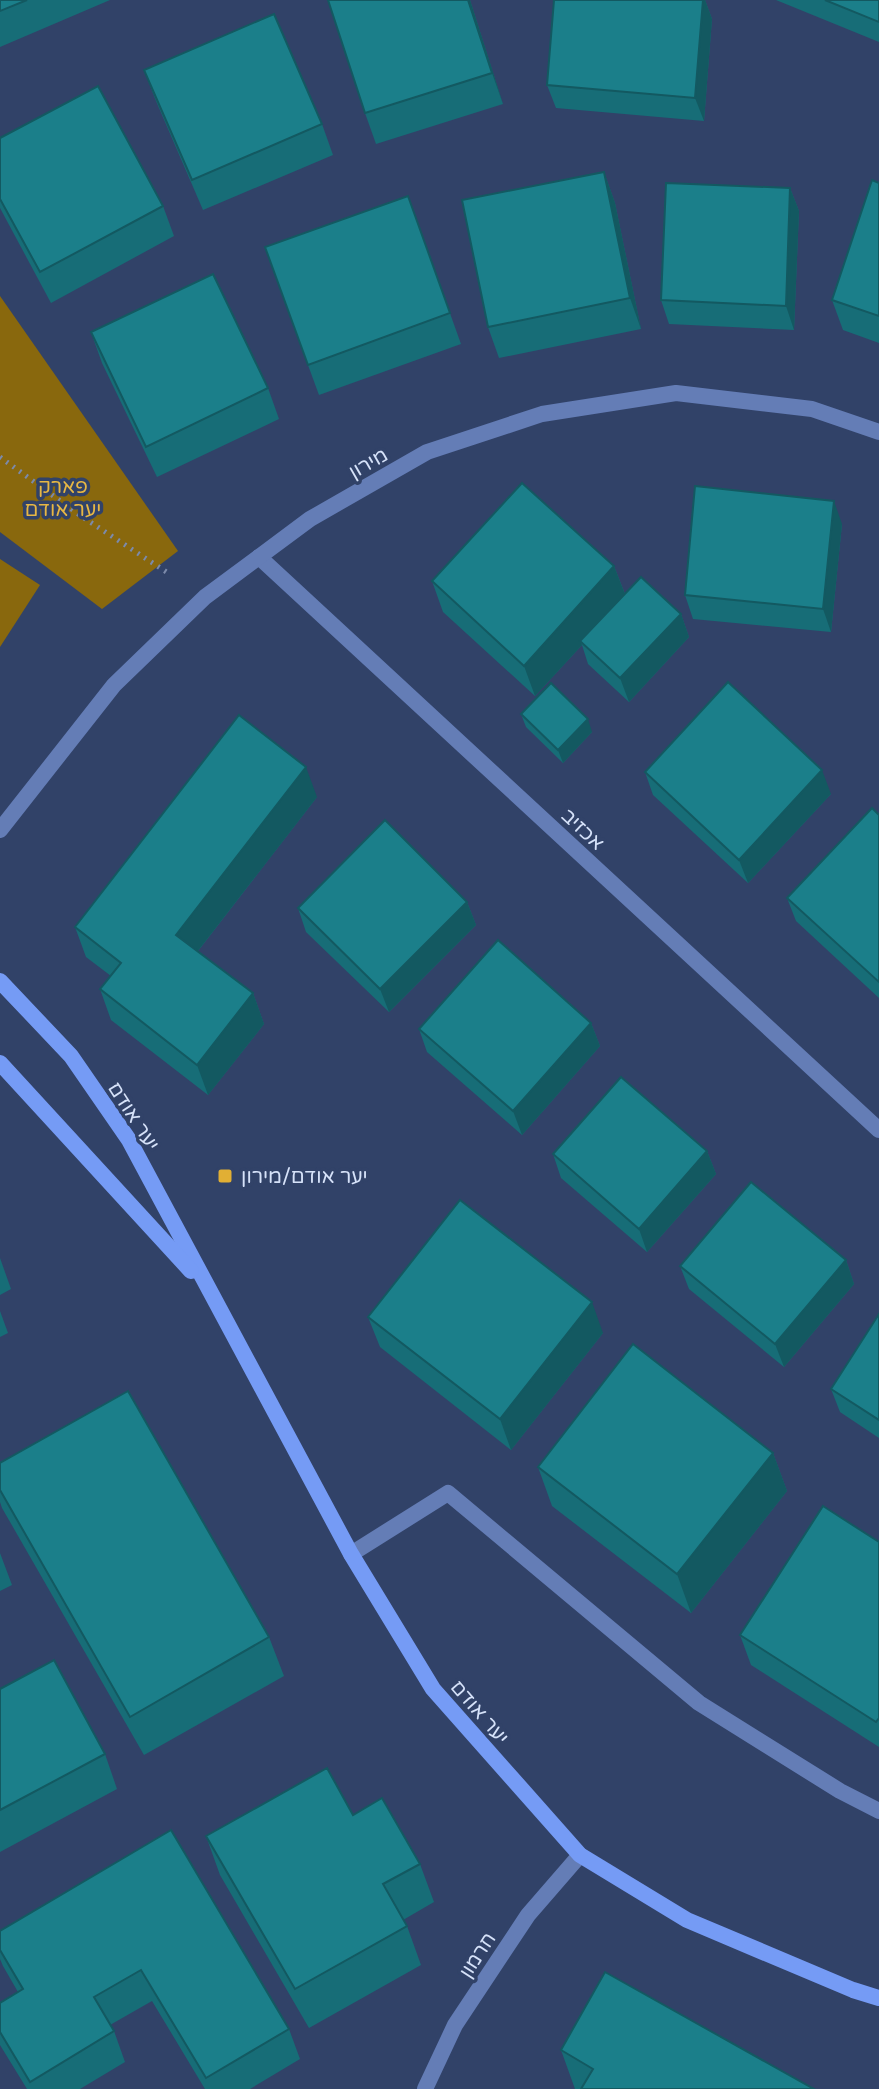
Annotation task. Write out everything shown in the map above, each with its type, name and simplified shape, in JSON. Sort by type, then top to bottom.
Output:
[{"type":"street","name":"מירון","points":[[0,830],[114,685],[205,597],[310,519],[427,452],[542,414],[676,393],[812,409],[879,432]]},
{"type":"street","name":"אכזיב","points":[[259,557],[879,1130]]},
{"type":"street","name":"יער אודם","points":[[0,981],[71,1056],[129,1140],[351,1554],[433,1689],[580,1855],[687,1920],[879,1998]]},
{"type":"street","name":"יער אודם","points":[[0,1063],[209,1290]]},
{"type":"street","points":[[351,1554],[448,1493],[699,1703],[840,1791],[879,1811]]},
{"type":"street","name":"חרמון","points":[[425,2089],[455,2025],[528,1915],[580,1855]]},
{"type":"path","points":[[0,457],[81,516],[205,597]]},
{"type":"green space","name":"פארק יער אודם","points":[[0,296],[178,551],[102,609],[0,532]]},
{"type":"green space","points":[[0,559],[40,585],[0,647]]},
{"type":"building","points":[[0,0],[27,0],[0,11]]},
{"type":"building","points":[[328,0],[468,0],[492,73],[365,113]]},
{"type":"building","points":[[554,0],[703,0],[695,98],[547,85]]},
{"type":"building","points":[[825,0],[879,0],[879,22]]},
{"type":"building","points":[[274,14],[322,124],[192,180],[144,70]]},
{"type":"building","points":[[98,86],[163,206],[40,272],[0,199],[0,138]]},
{"type":"building","points":[[604,172],[630,298],[488,327],[462,200]]},
{"type":"building","points":[[872,180],[879,183],[879,316],[832,300]]},
{"type":"building","points":[[666,183],[790,188],[786,306],[661,300]]},
{"type":"building","points":[[408,196],[450,313],[308,365],[265,247]]},
{"type":"building","points":[[213,274],[268,388],[146,447],[91,332]]},
{"type":"building","points":[[522,483],[614,566],[524,666],[432,581]]},
{"type":"building","points":[[695,486],[834,501],[823,609],[685,595]]},
{"type":"building","points":[[641,577],[681,614],[620,678],[580,641]]},
{"type":"building","points":[[728,682],[822,770],[739,860],[645,772]]},
{"type":"building","points":[[551,683],[588,719],[558,750],[521,714]]},
{"type":"building","points":[[239,715],[306,767],[176,935],[253,993],[197,1065],[100,989],[121,963],[75,927]]},
{"type":"building","points":[[872,808],[879,815],[879,982],[787,898]]},
{"type":"building","points":[[385,820],[467,902],[380,989],[298,908]]},
{"type":"building","points":[[498,940],[591,1023],[513,1111],[419,1029]]},
{"type":"building","points":[[621,1077],[707,1151],[639,1229],[553,1154]]},
{"type":"building","points":[[751,1182],[846,1260],[775,1344],[680,1266]]},
{"type":"building","points":[[460,1200],[592,1302],[500,1419],[368,1317]]},
{"type":"building","points":[[879,1314],[879,1420],[831,1389]]},
{"type":"building","points":[[633,1344],[773,1453],[677,1574],[538,1467]]},
{"type":"building","points":[[128,1391],[269,1637],[130,1717],[0,1490],[0,1463]]},
{"type":"building","points":[[823,1506],[879,1542],[879,1718],[876,1722],[740,1635]]},
{"type":"building","points":[[54,1660],[105,1754],[0,1810],[0,1689]]},
{"type":"building","points":[[327,1768],[353,1815],[382,1798],[420,1864],[383,1884],[407,1926],[295,1989],[206,1836]]},
{"type":"building","points":[[171,1830],[289,2029],[206,2078],[141,1970],[94,1997],[114,2031],[30,2082],[0,2032],[0,2003],[23,1989],[0,1950],[0,1931]]},
{"type":"building","points":[[605,1972],[814,2089],[581,2089],[593,2069],[561,2050]]},
{"type":"place","name":"יער אודם/מירון","points":[[225,1176]]}]
